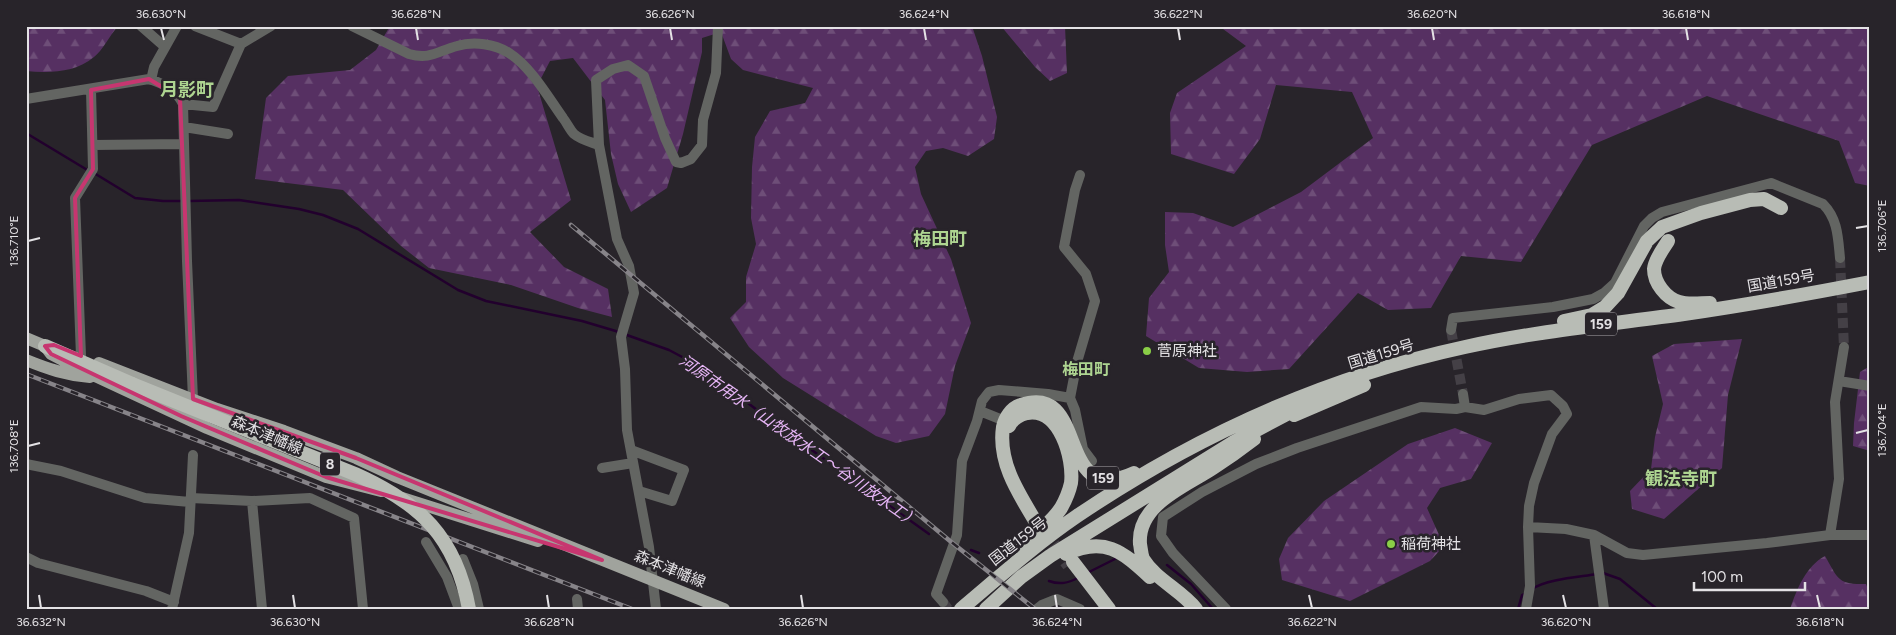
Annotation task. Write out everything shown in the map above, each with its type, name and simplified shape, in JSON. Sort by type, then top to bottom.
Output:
[{"type":"highway","points":[[1462,348],[1467,343],[1592,315],[1605,307],[1618,293],[1646,241],[1662,227],[1694,215],[1750,200],[1764,199],[1782,208]]},
{"type":"highway","points":[[1668,241],[1654,269],[1658,285],[1667,295],[1679,302],[1702,304],[1761,298],[1852,281],[1869,283]]},
{"type":"highway","name":"国道159号","points":[[960,609],[1027,552],[1128,483],[1217,434],[1264,412],[1337,384],[1416,359],[1462,348],[1567,329],[1757,302],[1869,283]]},
{"type":"highway","name":"国道159号","points":[[986,609],[1021,577],[1050,556],[1170,481],[1267,424],[1325,396],[1374,377],[1406,367],[1523,340],[1569,332],[1724,312],[1869,283]]},
{"type":"highway","name":"8","points":[[45,346],[132,384],[383,486],[424,517],[444,543],[459,571],[469,609]]},
{"type":"highway","name":"159","points":[[1196,609],[1150,568],[1142,556],[1141,528],[1146,516],[1168,496],[1284,421],[1351,390],[1401,371],[1406,367]]},
{"type":"highway","name":"159","points":[[1007,422],[1010,412],[1018,405],[1037,402],[1051,407],[1063,418],[1080,461],[1088,472],[1098,478],[1113,479],[1125,477],[1256,411],[1323,385],[1337,384]]},
{"type":"highway","name":"159","points":[[960,609],[971,593],[1053,518],[1069,491],[1071,481],[1067,452],[1063,438],[1056,426],[1043,415],[1031,413],[1021,415],[1007,422]]},
{"type":"highway","points":[[1007,422],[1007,440],[1011,468],[1036,518]]},
{"type":"highway","name":"159","points":[[1050,556],[1063,556],[1080,547],[1090,545],[1113,549],[1144,571],[1183,609]]},
{"type":"highway","points":[[1103,609],[1071,563],[1109,609]]},
{"type":"highway","name":"159","points":[[990,609],[1021,577]]},
{"type":"main road","name":"森本津幡線","points":[[26,338],[45,346],[54,345],[242,418],[284,431],[356,458],[397,477],[597,556],[602,560],[724,609]]},
{"type":"main road","name":"森本津幡線","points":[[45,346],[51,354],[100,379],[208,428],[326,477],[398,496],[602,560]]},
{"type":"main road","points":[[26,360],[71,376],[100,379]]},
{"type":"street","points":[[141,26],[166,47]]},
{"type":"street","points":[[151,80],[154,68],[177,26]]},
{"type":"street","points":[[195,26],[241,44]]},
{"type":"street","points":[[183,104],[213,107],[241,44],[271,26]]},
{"type":"street","points":[[352,26],[419,57],[429,56],[458,45],[478,44],[493,46],[509,53],[524,66],[574,134],[587,142],[599,144]]},
{"type":"street","points":[[656,609],[649,547],[627,430],[623,333],[634,293],[629,266],[617,239],[599,144],[596,80],[613,70],[628,65],[644,76],[665,138],[676,162],[681,163],[691,160],[702,145],[703,120],[716,73],[718,26]]},
{"type":"street","points":[[26,99],[151,80],[165,86],[180,98],[183,104],[184,127],[193,399]]},
{"type":"street","points":[[81,356],[75,198],[91,172],[93,145],[90,90]]},
{"type":"street","points":[[184,127],[228,134]]},
{"type":"street","points":[[93,145],[184,144]]},
{"type":"street","points":[[1080,175],[1075,190],[1064,247],[1086,274],[1095,301],[1077,362],[1070,398],[1075,410],[1084,449],[1092,461]]},
{"type":"street","points":[[1451,330],[1453,318],[1553,307],[1593,299],[1604,293],[1615,283],[1644,226],[1652,218],[1662,212],[1679,207],[1771,184],[1823,204],[1836,224],[1840,258]]},
{"type":"street","points":[[1830,535],[1839,479],[1835,402],[1844,347]]},
{"type":"street","points":[[1839,381],[1870,386]]},
{"type":"street","points":[[943,602],[936,594],[957,534],[962,461],[982,401],[989,392],[998,390],[1048,394],[1070,398]]},
{"type":"street","points":[[1463,394],[1465,407]]},
{"type":"street","points":[[1226,609],[1173,553],[1161,536],[1163,517],[1202,492],[1256,464],[1297,448],[1421,407],[1456,409],[1465,407],[1484,410],[1518,400],[1551,395],[1563,406],[1567,414],[1552,434],[1534,483],[1529,506],[1530,589],[1526,609]]},
{"type":"street","points":[[980,411],[1007,422]]},
{"type":"street","points":[[284,431],[285,460]]},
{"type":"street","points":[[631,450],[684,470],[672,501],[638,491]]},
{"type":"street","points":[[26,557],[38,562],[146,591],[173,605],[189,533],[193,455]]},
{"type":"street","points":[[602,468],[633,463]]},
{"type":"street","points":[[26,464],[62,471],[145,498],[252,501],[310,498],[354,518],[362,609]]},
{"type":"street","points":[[397,477],[398,496]]},
{"type":"street","points":[[252,501],[262,609]]},
{"type":"street","points":[[1528,527],[1566,529],[1594,535],[1627,553],[1643,555],[1830,535],[1870,535]]},
{"type":"street","points":[[1594,535],[1604,609]]},
{"type":"street","points":[[426,542],[447,576],[459,609]]},
{"type":"street","points":[[463,560],[468,570],[479,609]]},
{"type":"street","points":[[447,576],[468,570]]},
{"type":"street","points":[[1037,609],[1057,599],[1080,609]]},
{"type":"highlighted area","points":[[149,79],[180,98],[193,399],[356,458],[602,560],[326,477],[181,416],[51,354],[45,346],[54,345],[81,356],[75,198],[93,169],[91,90]]},
{"type":"green space","points":[[26,26],[118,26],[100,51],[87,62],[62,71],[44,72],[26,71]]},
{"type":"green space","points":[[390,26],[972,26],[982,56],[997,117],[994,139],[968,156],[943,148],[926,151],[915,167],[921,194],[951,259],[971,323],[955,366],[945,414],[929,436],[896,443],[876,436],[783,378],[749,347],[730,318],[746,302],[746,277],[756,244],[751,218],[752,167],[755,137],[770,111],[805,103],[813,88],[743,70],[731,59],[721,32],[702,38],[702,52],[683,134],[667,188],[631,212],[618,184],[611,154],[605,100],[573,58],[550,61],[537,86],[571,200],[530,232],[564,267],[608,289],[612,317],[578,308],[511,285],[429,268],[401,246],[343,190],[255,179],[266,98],[288,76],[350,70],[376,50]]},
{"type":"green space","points":[[1001,26],[1065,26],[1067,73],[1050,81],[1035,67]]},
{"type":"green space","points":[[1219,26],[1870,26],[1870,186],[1855,183],[1839,141],[1707,96],[1592,145],[1521,262],[1461,256],[1431,308],[1388,310],[1358,293],[1289,369],[1247,372],[1199,368],[1146,336],[1149,298],[1169,272],[1165,245],[1165,212],[1193,213],[1233,227],[1301,192],[1373,138],[1352,92],[1276,85],[1260,139],[1234,174],[1171,154],[1170,113],[1177,93],[1246,46]]},
{"type":"green space","points":[[1742,339],[1728,395],[1722,468],[1664,519],[1632,509],[1630,491],[1651,469],[1655,437],[1663,404],[1652,356],[1674,344]]},
{"type":"green space","points":[[1870,366],[1870,451],[1853,446],[1860,372]]},
{"type":"green space","points":[[1455,428],[1492,443],[1471,479],[1440,488],[1427,508],[1444,546],[1430,561],[1350,601],[1282,580],[1279,559],[1288,538],[1324,501],[1408,444]]},
{"type":"green space","points":[[1825,556],[1840,579],[1849,583],[1866,584],[1869,592],[1870,609],[1790,609],[1807,572],[1818,560]]},
{"type":"waterway","name":"河原市用水（山牧放水工～谷川放水工）","points":[[26,133],[89,171]]},
{"type":"waterway","name":"河原市用水（山牧放水工～谷川放水工）","points":[[94,173],[135,198],[184,201]]},
{"type":"waterway","name":"河原市用水（山牧放水工～谷川放水工）","points":[[189,201],[239,200],[299,209],[323,215],[358,229],[458,290],[486,301],[582,321],[619,332]]},
{"type":"waterway","name":"河原市用水（山牧放水工～谷川放水工）","points":[[624,334],[669,350],[701,367],[774,423],[929,534]]},
{"type":"waterway","name":"河原市用水（山牧放水工～谷川放水工）","points":[[971,550],[979,553]]},
{"type":"waterway","name":"河原市用水（山牧放水工～谷川放水工）","points":[[1087,573],[1115,559]]},
{"type":"waterway","name":"河原市用水（山牧放水工～谷川放水工）","points":[[1167,565],[1191,584],[1213,609]]},
{"type":"waterway","name":"河原市用水（山牧放水工～谷川放水工）","points":[[1603,573],[1620,579],[1657,609]]},
{"type":"waterway","name":"河原市用水（山牧放水工～谷川放水工）","points":[[1532,589],[1546,583],[1597,574]]},
{"type":"waterway","name":"河原市用水（山牧放水工～谷川放水工）","points":[[1049,581],[1064,583],[1078,578]]},
{"type":"waterway","name":"河原市用水（山牧放水工～谷川放水工）","points":[[1518,609],[1522,595],[1526,593]]},
{"type":"tunnel","points":[[1840,258],[1844,347]]},
{"type":"tunnel","points":[[1451,330],[1463,394]]},
{"type":"tunnel","points":[[1040,528],[1069,565]]},
{"type":"tunnel","points":[[943,602],[948,609]]},
{"type":"railway","points":[[571,225],[950,541],[1035,609]]},
{"type":"railway","points":[[26,374],[632,609]]},
{"type":"place","name":"菅原神社","points":[[1147,351]]},
{"type":"place","name":"稲荷神社","points":[[1391,544]]},
{"type":"district","name":"月影町","points":[[187,90]]},
{"type":"district","name":"梅田町","points":[[940,239]]},
{"type":"district","name":"梅田町","points":[[1086,369]]},
{"type":"district","name":"観法寺町","points":[[1681,479]]}]
